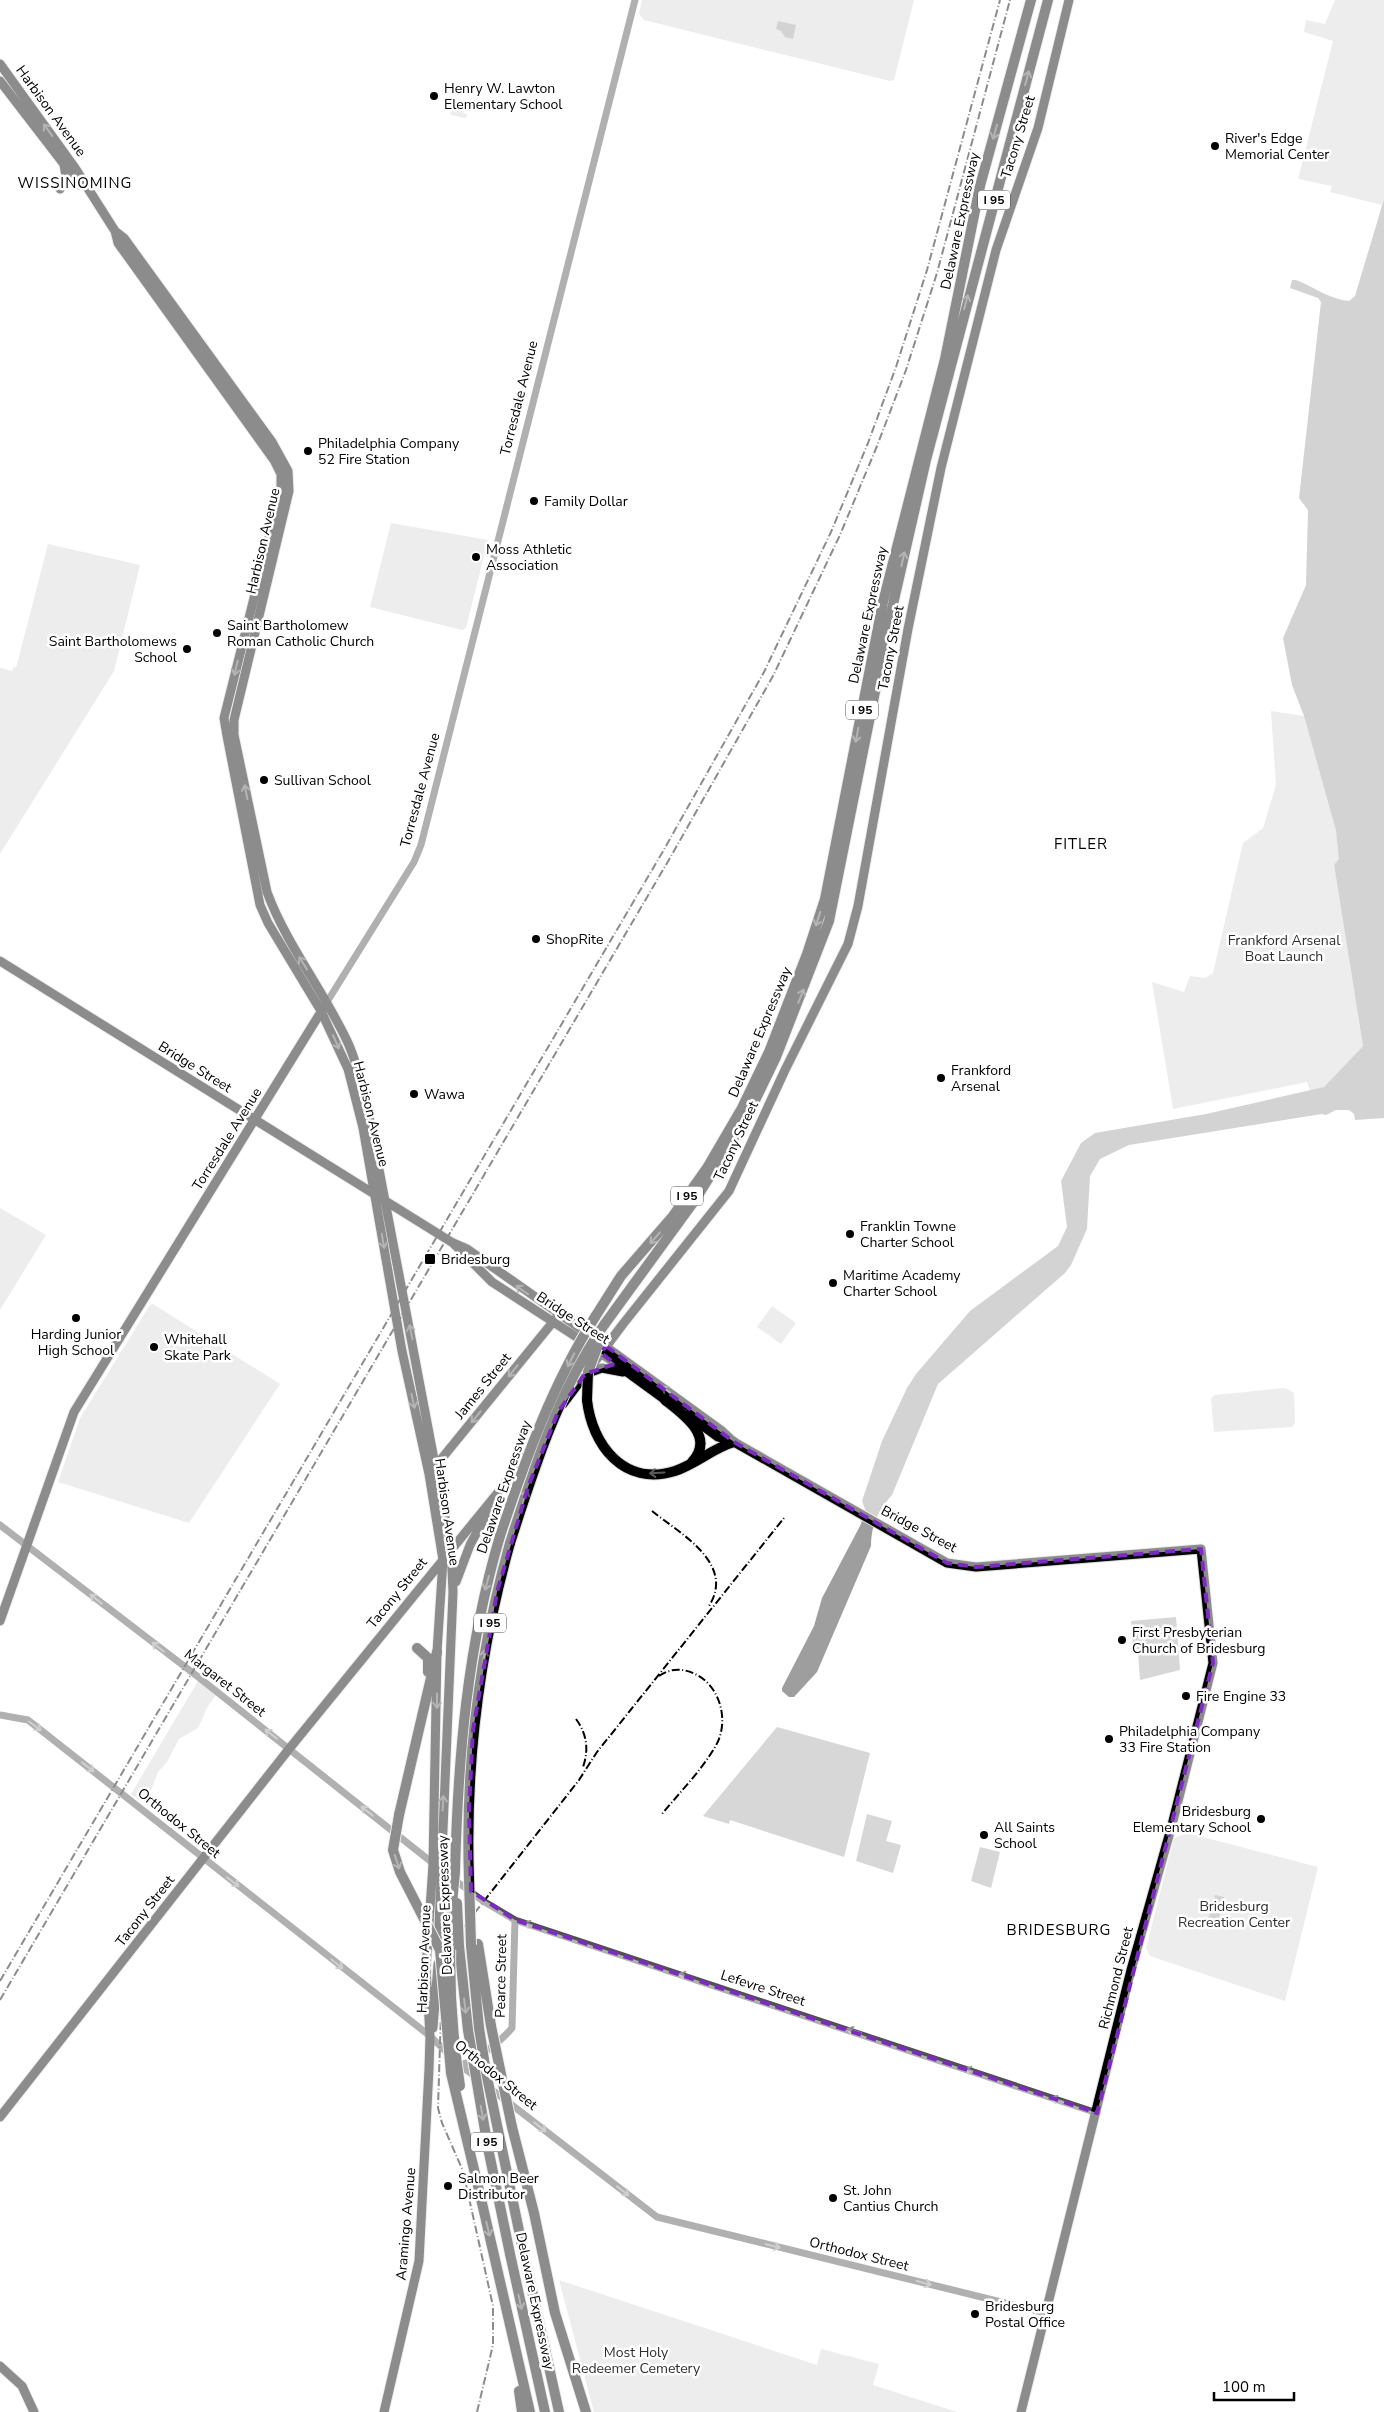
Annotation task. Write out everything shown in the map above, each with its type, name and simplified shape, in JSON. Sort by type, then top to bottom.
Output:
[{"type":"highway","name":"Delaware Expressway","points":[[938,400],[980,186],[1031,0]]},
{"type":"highway","name":"Delaware Expressway","points":[[546,2412],[488,2148],[468,2030],[459,1946],[455,1872],[458,1762],[467,1682],[481,1605],[500,1536],[535,1436],[556,1388],[595,1317],[621,1276],[673,1216],[707,1168],[772,1054],[807,954],[845,820],[884,620],[938,400],[960,326],[1048,0]]},
{"type":"highway","name":"Delaware Expressway","points":[[559,2412],[523,2250],[486,2072],[479,2028],[469,1879],[468,1809],[476,1705],[491,1617],[510,1543],[528,1486],[563,1400],[636,1279],[721,1162],[748,1115],[766,1066]]},
{"type":"highway","points":[[607,1325],[588,1372],[587,1400],[594,1429],[601,1444],[617,1462],[637,1471],[653,1474],[675,1471],[721,1446],[734,1442]]},
{"type":"highway","points":[[665,1400],[690,1421],[700,1437],[699,1452],[690,1464]]},
{"type":"highway","points":[[417,1648],[426,1655],[430,1663],[425,1702]]},
{"type":"highway","points":[[437,1652],[399,1815],[393,1850],[400,1872],[440,1950],[451,2073],[530,2412]]},
{"type":"highway","points":[[455,1872],[450,1924],[451,2007],[461,2092],[482,2203]]},
{"type":"highway","points":[[474,1945],[555,2313],[586,2412]]},
{"type":"highway","points":[[507,2311],[522,2412]]},
{"type":"main road","name":"Tacony Street","points":[[0,2117],[203,1858],[500,1490],[585,1374],[729,1190],[852,934],[910,620],[941,468],[996,250],[1038,128],[1069,0]]},
{"type":"main road","name":"Harbison Avenue","points":[[0,64],[75,168],[115,231],[124,238],[267,436],[289,474],[289,491],[234,720],[234,735],[267,892],[276,915],[327,1002],[349,1044],[360,1077],[452,1549],[453,1592],[437,1867]]},
{"type":"main road","name":"Harbison Avenue","points":[[0,81],[64,165],[94,200]]},
{"type":"main road","points":[[60,189],[66,176],[64,165]]},
{"type":"main road","name":"Harbison Avenue","points":[[115,231],[118,243],[272,456],[280,474],[281,490],[224,718],[260,905],[321,1011],[348,1069],[363,1128],[402,1351],[429,1474],[443,1560],[437,1652],[435,2024],[430,2036]]},
{"type":"main road","points":[[260,905],[267,892]]},
{"type":"main road","points":[[267,919],[276,915]]},
{"type":"main road","name":"Bridge Street","points":[[0,961],[255,1121],[466,1249],[556,1319],[716,1426],[734,1442]]},
{"type":"main road","name":"Torresdale Avenue","points":[[0,1620],[74,1412],[327,1002]]},
{"type":"main road","name":"James Street","points":[[429,1474],[556,1319]]},
{"type":"main road","name":"Bridge Street","points":[[604,1350],[633,1378],[718,1437],[734,1442],[947,1563],[976,1567],[1201,1549]]},
{"type":"main road","points":[[585,1374],[605,1368],[619,1371],[633,1378]]},
{"type":"main road","points":[[453,1592],[462,1561],[500,1490]]},
{"type":"main road","name":"Richmond Street","points":[[1021,2412],[1097,2113],[1131,1970],[1172,1825],[1213,1663],[1201,1549]]},
{"type":"main road","name":"Aramingo Avenue","points":[[384,2412],[420,2261],[430,2036]]},
{"type":"main road","points":[[0,2366],[22,2386],[34,2412]]},
{"type":"street","name":"Torresdale Avenue","points":[[327,1002],[414,862],[421,845],[635,0]]},
{"type":"street","name":"Margaret Street","points":[[0,1525],[290,1749],[437,1867]]},
{"type":"street","name":"Orthodox Street","points":[[0,1714],[28,1720],[430,2036],[460,2065],[657,2217],[1046,2313]]},
{"type":"street","name":"Lefevre Street","points":[[437,1867],[483,1901],[515,1920],[1097,2113]]},
{"type":"street","name":"Pearce Street","points":[[460,2065],[466,2064],[506,2035],[512,2028],[515,1920]]},
{"type":"highlighted area","points":[[606,1346],[734,1442],[947,1563],[976,1567],[1201,1549],[1213,1663],[1097,2113],[515,1920],[471,1891],[469,1809],[473,1730],[497,1592],[528,1487],[558,1412],[585,1374],[615,1364],[601,1353]]},
{"type":"green space","points":[[642,0],[914,0],[894,80],[890,81],[644,20],[639,14]]},
{"type":"green space","points":[[1335,0],[1384,0],[1384,199],[1382,205],[1330,192],[1332,186],[1298,179],[1333,41],[1304,32],[1306,20],[1325,24]]},
{"type":"green space","points":[[453,104],[464,107],[463,113],[467,114],[466,118],[450,115]]},
{"type":"green space","points":[[391,523],[488,540],[466,628],[462,630],[370,607]]},
{"type":"green space","points":[[48,544],[140,565],[114,671],[0,854],[0,668],[12,671],[14,666],[16,668]]},
{"type":"green space","name":"Frankford Arsenal Boat Launch","points":[[1271,711],[1304,716],[1336,831],[1340,859],[1334,865],[1363,1046],[1324,1087],[1310,1091],[1307,1082],[1173,1109],[1152,982],[1184,992],[1190,976],[1205,978],[1213,973],[1243,843],[1263,828],[1276,785]]},
{"type":"green space","points":[[0,1208],[46,1235],[0,1310]]},
{"type":"green space","points":[[153,1304],[280,1384],[189,1523],[58,1482],[80,1418],[150,1305]]},
{"type":"green space","points":[[772,1306],[796,1323],[781,1344],[757,1327]]},
{"type":"green space","points":[[1283,1388],[1294,1393],[1295,1423],[1292,1427],[1214,1432],[1211,1398],[1215,1395]]},
{"type":"green space","points":[[1176,1617],[1180,1670],[1140,1680],[1138,1652],[1133,1652],[1131,1621]]},
{"type":"green space","points":[[198,1681],[216,1695],[208,1706],[198,1728],[179,1739],[167,1762],[158,1772],[150,1793],[141,1802],[131,1794]]},
{"type":"green space","points":[[777,1727],[870,1753],[844,1857],[730,1820],[729,1824],[703,1816]]},
{"type":"green space","points":[[867,1814],[892,1821],[886,1841],[901,1845],[893,1873],[856,1861]]},
{"type":"green space","name":"Bridesburg Recreation Center","points":[[1187,1833],[1318,1867],[1285,2001],[1150,1956],[1146,1948],[1174,1838]]},
{"type":"green space","points":[[980,1847],[1000,1852],[991,1888],[971,1881]]},
{"type":"green space","name":"Most Holy Redeemer Cemetery","points":[[559,2280],[817,2365],[821,2349],[879,2364],[873,2385],[957,2412],[594,2412]]},
{"type":"shaded area","points":[[778,21],[796,25],[793,39],[785,37],[781,31],[776,29]]},
{"type":"shaded area","points":[[1384,199],[1384,1118],[1355,1120],[1354,1114],[1349,1110],[1336,1110],[1326,1115],[1322,1114],[1129,1145],[1100,1159],[1090,1176],[1087,1229],[1071,1265],[1065,1273],[938,1384],[892,1495],[876,1519],[872,1531],[871,1546],[817,1672],[794,1697],[789,1697],[782,1691],[782,1688],[814,1626],[822,1598],[861,1524],[865,1509],[862,1501],[882,1441],[907,1388],[916,1374],[970,1311],[1058,1246],[1067,1227],[1061,1181],[1081,1143],[1095,1133],[1206,1114],[1324,1087],[1363,1046],[1334,865],[1339,859],[1336,831],[1304,716],[1292,685],[1283,638],[1306,585],[1308,510],[1299,498],[1321,302],[1318,298],[1290,288],[1292,280],[1296,280],[1341,300],[1349,301],[1355,296]]},
{"type":"shaded area","points":[[1215,1895],[1224,1897],[1218,1922],[1208,1919]]},
{"type":"railway","points":[[0,1981],[662,853],[764,672],[831,532],[868,443],[896,367],[927,270],[1000,0]]},
{"type":"railway","points":[[0,2000],[670,858],[773,676],[840,535],[906,370],[937,273],[1010,0]]},
{"type":"railway","points":[[652,1511],[689,1539],[710,1563],[715,1576],[715,1590],[709,1606]]},
{"type":"railway","points":[[477,2412],[493,2345],[493,2306],[463,2171],[442,2123],[438,2108],[442,1980],[448,1958],[458,1935],[579,1780],[597,1752],[784,1518]]},
{"type":"railway","points":[[659,1676],[672,1670],[681,1670],[695,1674],[704,1680],[717,1696],[722,1717],[720,1737],[715,1747],[697,1773],[662,1814]]},
{"type":"railway","points":[[576,1719],[583,1730],[586,1742],[583,1767]]},
{"type":"place","name":"Henry W. Lawton Elementary School","points":[[434,96]]},
{"type":"place","name":"River's Edge Memorial Center","points":[[1215,146]]},
{"type":"place","name":"Philadelphia Company 52 Fire Station","points":[[308,451]]},
{"type":"place","name":"Family Dollar","points":[[534,501]]},
{"type":"place","name":"Moss Athletic Association","points":[[476,557]]},
{"type":"place","name":"Saint Bartholomew Roman Catholic Church","points":[[217,633]]},
{"type":"place","name":"Saint Bartholomews School","points":[[187,649]]},
{"type":"place","name":"Sullivan School","points":[[264,780]]},
{"type":"place","name":"ShopRite","points":[[536,939]]},
{"type":"place","name":"Frankford Arsenal","points":[[941,1078]]},
{"type":"place","name":"Wawa","points":[[414,1094]]},
{"type":"place","name":"Franklin Towne Charter School","points":[[850,1234]]},
{"type":"place","name":"Bridesburg","points":[[430,1259]]},
{"type":"place","name":"Maritime Academy Charter School","points":[[833,1283]]},
{"type":"place","name":"Harding Junior High School","points":[[76,1318]]},
{"type":"place","name":"Whitehall Skate Park","points":[[154,1347]]},
{"type":"place","name":"First Presbyterian Church of Bridesburg","points":[[1122,1640]]},
{"type":"place","name":"Fire Engine 33","points":[[1186,1696]]},
{"type":"place","name":"Philadelphia Company 33 Fire Station","points":[[1109,1739]]},
{"type":"place","name":"Bridesburg Elementary School","points":[[1261,1819]]},
{"type":"place","name":"All Saints School","points":[[984,1835]]},
{"type":"place","name":"Salmon Beer Distributor","points":[[448,2186]]},
{"type":"place","name":"St. John Cantius Church","points":[[833,2198]]},
{"type":"place","name":"Bridesburg Postal Office","points":[[975,2314]]},
{"type":"district","name":"WISSINOMING","points":[[75,183]]},
{"type":"district","name":"FITLER","points":[[1081,844]]},
{"type":"district","name":"BRIDESBURG","points":[[1059,1930]]}]
